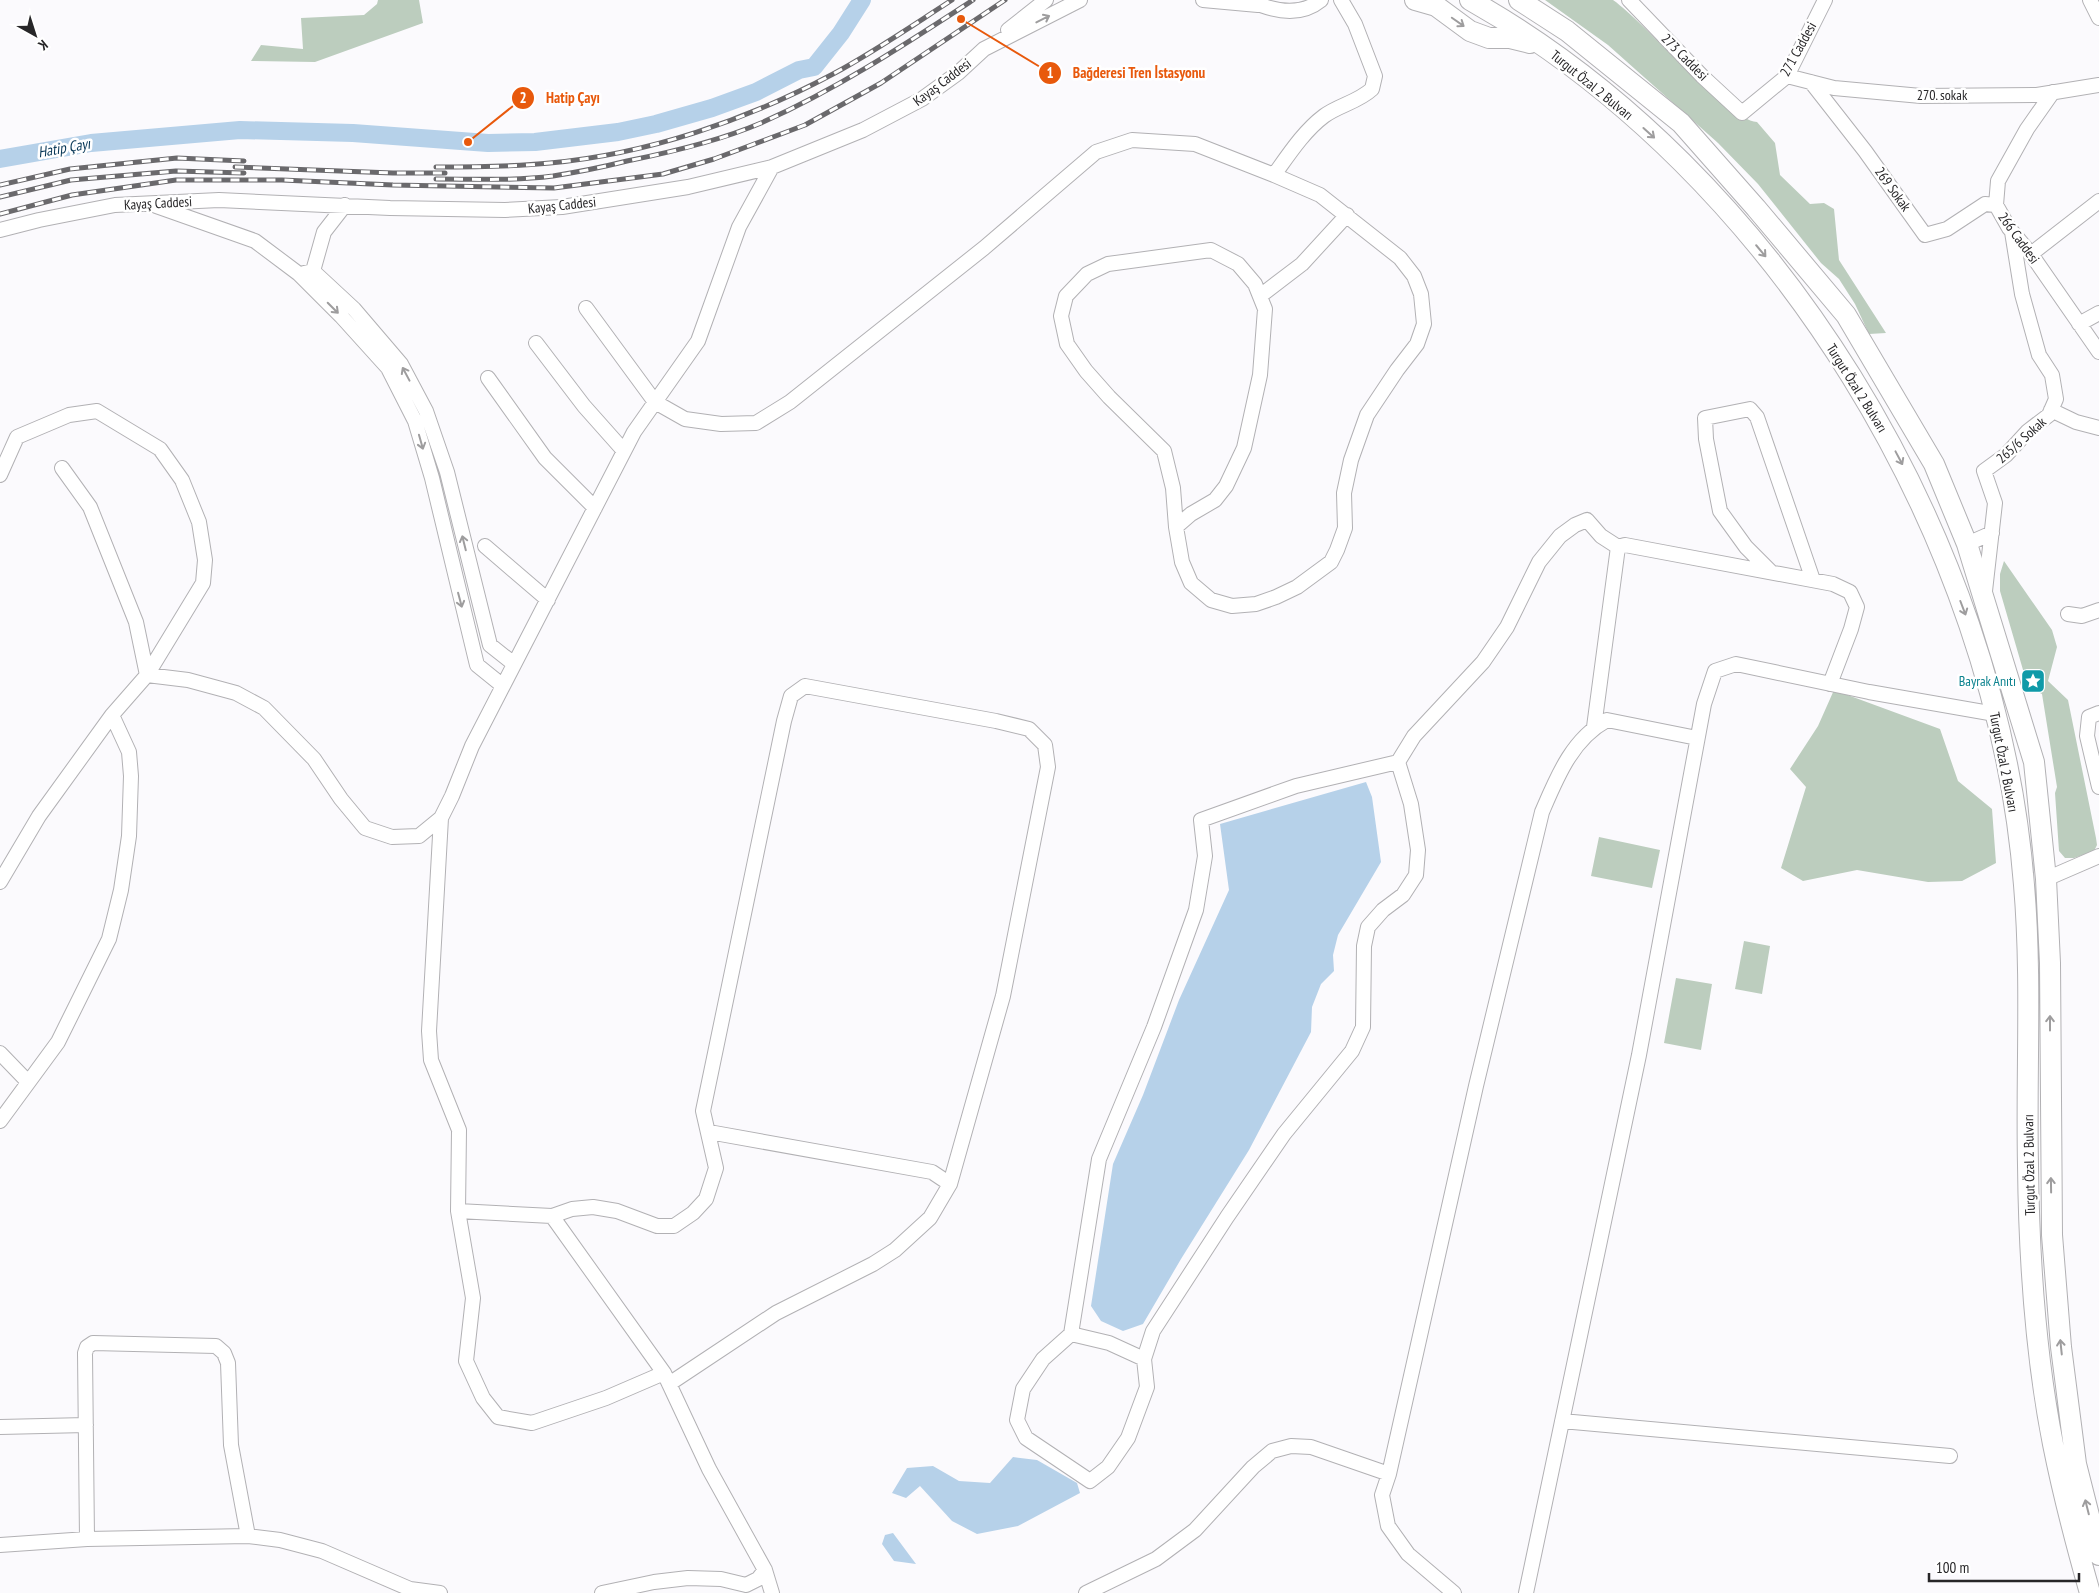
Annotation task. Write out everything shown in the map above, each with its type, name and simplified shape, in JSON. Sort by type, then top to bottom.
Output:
[{"type":"highway","points":[[1415,0],[1436,6],[1470,30],[1489,38],[1510,38],[1546,48]]},
{"type":"highway","name":"Turgut Özal 2 Bulvarı","points":[[1470,0],[1546,48],[1578,71],[1629,114],[1672,154],[1727,210],[1778,271],[1846,367],[1887,437],[1911,482],[1964,612],[1995,714],[2006,761],[2024,883],[2027,952],[2028,1168],[2033,1292],[2052,1442],[2072,1529],[2090,1593]]},
{"type":"highway","name":"Turgut Özal 2 Bulvarı","points":[[1519,0],[1567,31],[1681,123],[1846,314],[1934,464],[1967,544],[2034,762],[2046,879],[2050,963],[2052,1235],[2061,1347],[2076,1464],[2099,1555]]},
{"type":"street","points":[[984,49],[1046,0]]},
{"type":"street","name":"Kayaş Caddesi","points":[[0,230],[115,205],[219,200],[390,208],[505,210],[562,207],[688,187],[772,167],[863,130],[922,99],[958,73],[984,49],[1080,0]]},
{"type":"street","points":[[1203,0],[1253,2],[1280,12],[1302,10],[1321,0]]},
{"type":"street","points":[[1274,175],[1303,136],[1325,115],[1352,103],[1372,90],[1375,76],[1355,24],[1341,0]]},
{"type":"street","name":"273 Caddesi","points":[[1629,0],[1702,76],[1742,113]]},
{"type":"street","name":"271 Caddesi","points":[[1742,113],[1787,76],[1825,0]]},
{"type":"street","points":[[2090,0],[2099,18]]},
{"type":"street","name":"270. sokak","points":[[1787,76],[1834,88],[1921,96],[2037,95],[2099,85]]},
{"type":"street","name":"269 Sokak","points":[[1811,82],[1865,151],[1925,235],[1947,229],[1985,204],[1996,205]]},
{"type":"street","name":"266 Caddesi","points":[[2053,92],[2027,129],[1998,180],[1996,205],[2012,232],[2031,254],[2099,352]]},
{"type":"street","points":[[586,308],[655,402],[685,419],[721,424],[756,422],[790,402],[984,248],[1096,152],[1132,140],[1195,144],[1320,195],[1347,216],[1400,258],[1414,276],[1421,294],[1424,324],[1417,344],[1397,370],[1364,423],[1351,460],[1344,493],[1345,528],[1337,550],[1330,562],[1290,590],[1256,604],[1232,606],[1211,600],[1190,583],[1182,562],[1176,526],[1173,488],[1164,451],[1109,397],[1086,371],[1067,344],[1061,316],[1066,296],[1087,274],[1108,264],[1211,250],[1238,264],[1255,284],[1265,309],[1260,375],[1244,448],[1226,486],[1215,500],[1191,514],[1176,526]]},
{"type":"street","points":[[458,1211],[552,1216],[572,1209],[593,1207],[617,1211],[657,1226],[674,1226],[693,1213],[706,1198],[716,1168],[703,1111],[784,721],[791,696],[805,686],[996,721],[1029,729],[1045,745],[1048,766],[1003,996],[950,1184],[930,1218],[895,1250],[873,1264],[776,1313],[666,1379],[532,1423],[498,1417],[483,1398],[466,1361],[473,1298],[458,1211],[459,1130],[431,1060],[429,1031],[441,818],[472,746],[634,432],[698,341],[740,227],[772,167]]},
{"type":"street","points":[[2031,254],[2099,201]]},
{"type":"street","points":[[149,204],[255,241],[306,272],[354,310],[401,364],[426,411],[447,472],[490,645],[514,664]]},
{"type":"street","points":[[306,272],[324,232],[344,205]]},
{"type":"street","points":[[1260,296],[1302,264],[1347,216]]},
{"type":"street","name":"265/6 Sokak","points":[[1984,600],[1995,503],[1984,471],[2006,455],[2028,431],[2049,416],[2056,399],[2052,375],[2039,355],[2022,294],[2012,232]]},
{"type":"street","points":[[306,272],[341,316],[388,368],[415,421],[432,478],[477,665],[503,686]]},
{"type":"street","points":[[2079,324],[2099,313]]},
{"type":"street","points":[[536,343],[584,406],[624,451]]},
{"type":"street","points":[[488,378],[545,458],[595,508]]},
{"type":"street","points":[[1771,572],[1746,547],[1720,511],[1706,439],[1705,418],[1750,409],[1757,417],[1813,580]]},
{"type":"street","points":[[2051,410],[2076,422],[2099,428]]},
{"type":"street","points":[[0,475],[17,437],[69,415],[97,411],[160,449],[182,480],[199,522],[205,560],[203,583],[147,675],[112,715],[39,816],[0,882]]},
{"type":"street","points":[[62,468],[90,507],[136,622],[147,675]]},
{"type":"street","points":[[1398,762],[1411,804],[1418,850],[1416,875],[1403,896],[1383,910],[1368,927],[1364,946],[1363,1027],[1352,1052],[1284,1134],[1153,1331],[1144,1359],[1147,1387],[1128,1438],[1108,1467],[1090,1481],[1026,1438],[1017,1420],[1023,1390],[1043,1359],[1071,1334],[1100,1160],[1154,1027],[1196,910],[1205,856],[1201,820],[1296,786],[1398,762],[1414,736],[1483,662],[1506,627],[1539,562],[1560,536],[1575,525],[1587,520],[1601,536],[1618,547],[1625,545],[1813,580],[1833,584],[1850,592],[1857,607],[1851,629],[1830,684]]},
{"type":"street","points":[[1967,544],[1992,533]]},
{"type":"street","points":[[485,546],[548,600]]},
{"type":"street","points":[[1594,727],[1608,638],[1618,547]]},
{"type":"street","points":[[2068,614],[2082,616],[2099,610]]},
{"type":"street","points":[[1526,1593],[1640,1049],[1697,738],[1704,704],[1715,671],[1736,664],[1830,684],[1995,714]]},
{"type":"street","points":[[147,675],[188,680],[236,692],[264,708],[314,759],[341,799],[365,828],[392,837],[419,836],[441,818]]},
{"type":"street","points":[[0,1121],[58,1042],[109,939],[121,890],[129,836],[131,776],[129,752],[112,715]]},
{"type":"street","points":[[2094,715],[2087,736],[2099,787]]},
{"type":"street","points":[[1454,1593],[1408,1554],[1388,1526],[1382,1495],[1389,1474],[1474,1096],[1542,812],[1560,769],[1581,740],[1594,727],[1607,720],[1697,738]]},
{"type":"street","points":[[2046,879],[2099,856]]},
{"type":"street","points":[[0,1052],[28,1082]]},
{"type":"street","points":[[709,1132],[932,1172],[950,1184]]},
{"type":"street","points":[[552,1216],[666,1379],[709,1469],[765,1570],[772,1593]]},
{"type":"street","points":[[1071,1334],[1109,1343],[1144,1359]]},
{"type":"street","points":[[87,1539],[85,1353],[87,1348],[93,1343],[216,1346],[224,1352],[228,1363],[231,1445],[248,1536]]},
{"type":"street","points":[[1562,1421],[1950,1456]]},
{"type":"street","points":[[0,1427],[86,1425]]},
{"type":"street","points":[[1086,1593],[1156,1559],[1194,1530],[1253,1467],[1272,1451],[1291,1446],[1311,1447],[1389,1474]]},
{"type":"street","points":[[0,1545],[87,1539],[248,1536],[280,1540],[322,1550],[410,1588],[440,1593]]},
{"type":"street","points":[[602,1593],[654,1582],[688,1578],[721,1579],[752,1589],[765,1570]]},
{"type":"green space","points":[[378,0],[419,0],[423,23],[315,62],[251,61],[261,45],[303,49],[301,18],[364,15],[377,4]]},
{"type":"green space","points":[[1545,0],[1613,0],[1726,105],[1743,117],[1757,122],[1775,143],[1780,175],[1810,204],[1824,203],[1834,209],[1839,260],[1886,333],[1869,334],[1855,304],[1839,279],[1821,263],[1758,184],[1718,143],[1608,45]]},
{"type":"green space","points":[[2004,561],[2052,630],[2057,647],[2048,681],[2068,700],[2097,845],[2094,851],[2074,858],[2065,858],[2059,851],[2055,793],[2057,787],[2042,694],[2028,687],[2000,591],[2000,574]]},
{"type":"green space","points":[[1834,690],[1940,729],[1958,781],[1992,809],[1996,863],[1962,881],[1928,882],[1857,870],[1803,881],[1781,868],[1806,787],[1790,769],[1818,726]]},
{"type":"green space","points":[[1599,837],[1660,850],[1652,888],[1591,876]]},
{"type":"green space","points":[[1744,941],[1770,946],[1762,994],[1735,989]]},
{"type":"green space","points":[[1676,978],[1712,984],[1701,1050],[1664,1043]]},
{"type":"water","points":[[1366,782],[1372,797],[1381,862],[1338,935],[1333,955],[1334,971],[1321,984],[1312,1007],[1311,1032],[1249,1150],[1143,1324],[1123,1331],[1101,1321],[1091,1306],[1113,1164],[1143,1095],[1179,1000],[1229,890],[1220,824]]},
{"type":"water","points":[[1013,1457],[1037,1460],[1077,1483],[1080,1493],[1018,1526],[977,1534],[952,1521],[920,1486],[906,1498],[892,1493],[907,1468],[933,1466],[959,1481],[990,1483]]},
{"type":"water","points":[[893,1533],[916,1564],[894,1561],[882,1544],[885,1535]]},
{"type":"waterway","name":"Hatip Çayı","points":[[0,159],[91,143],[240,130],[353,133],[488,143],[535,142],[618,132],[656,124],[712,108],[756,92],[799,70],[814,67],[841,33],[862,0]]},
{"type":"railway","points":[[436,167],[479,167],[550,163],[623,152],[696,132],[766,106],[833,74],[878,48],[952,0]]},
{"type":"railway","points":[[436,179],[509,179],[553,176],[661,154],[729,135],[761,123],[816,96],[896,50],[973,0]]},
{"type":"railway","points":[[0,214],[72,195],[176,180],[282,180],[393,185],[554,188],[663,174],[714,159],[805,125],[881,83],[1005,0]]},
{"type":"railway","points":[[0,185],[70,169],[177,158],[244,161]]},
{"type":"railway","points":[[235,167],[445,173]]},
{"type":"railway","points":[[0,197],[71,180],[176,171],[244,173]]},
{"type":"place","name":"Bağderesi Tren İstasyonu","points":[[961,19]]},
{"type":"place","name":"Hatip Çayı","points":[[468,142]]},
{"type":"place","name":"Bayrak Anıtı","points":[[2033,681]]}]
